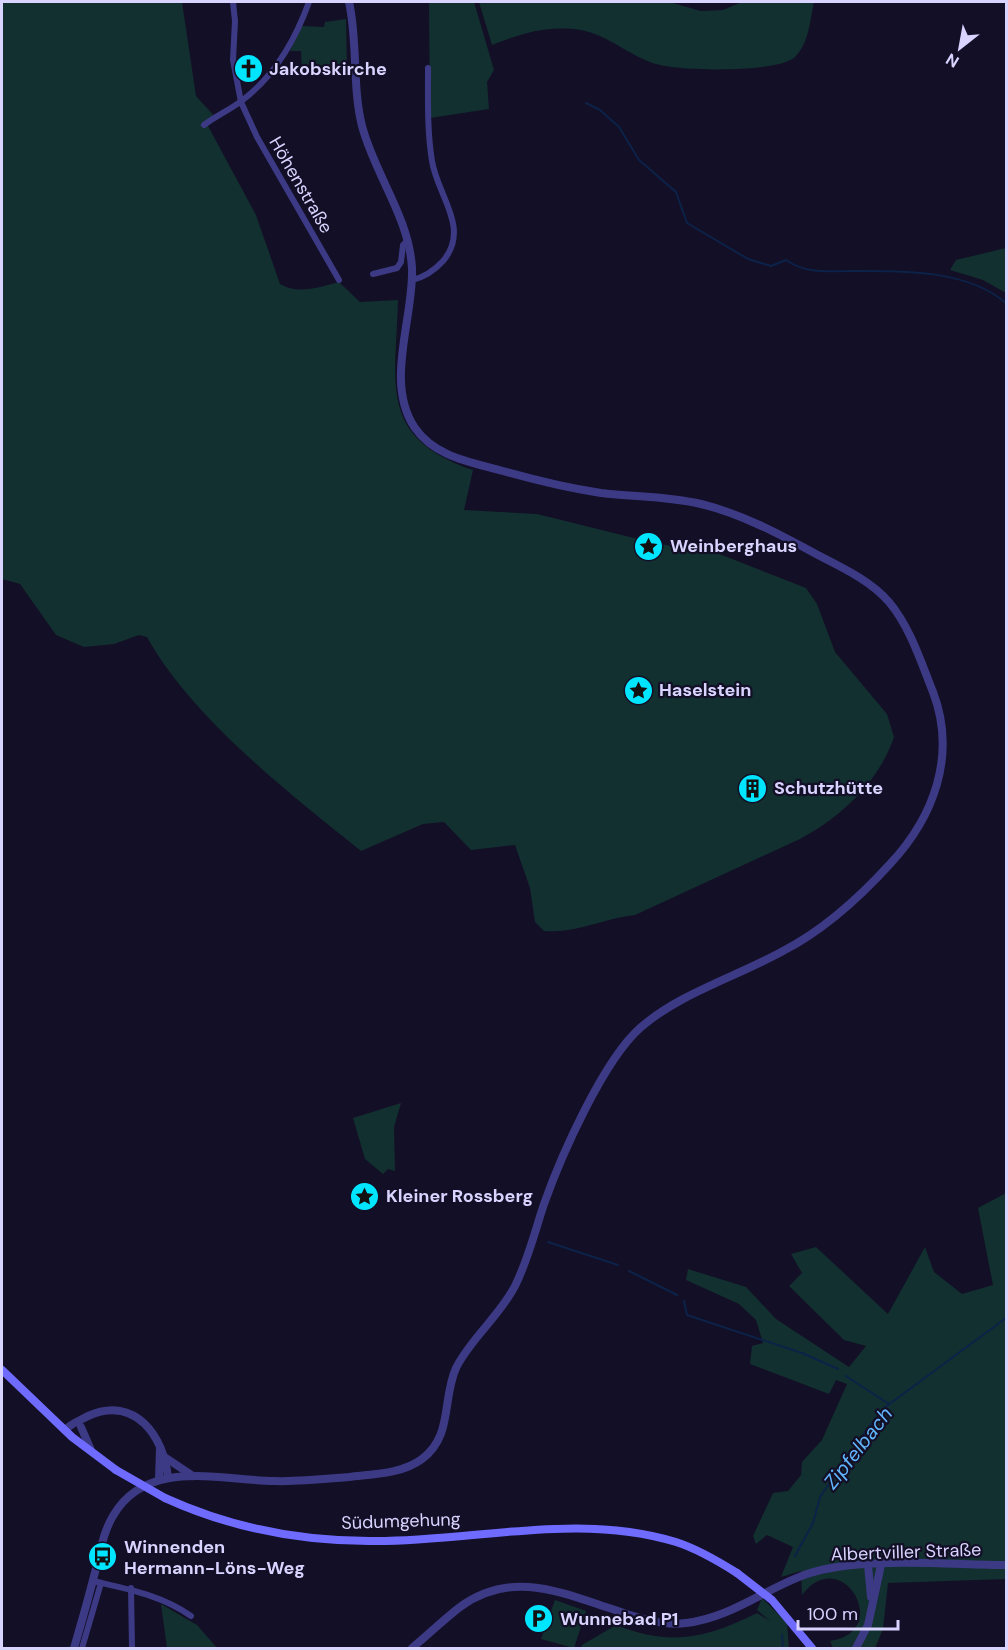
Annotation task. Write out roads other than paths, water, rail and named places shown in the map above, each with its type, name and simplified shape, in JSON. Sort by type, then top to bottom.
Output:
[{"type":"main road","name":"Südumgehung","points":[[2,1370],[64,1431],[116,1470],[165,1498],[223,1521],[299,1538],[380,1541],[534,1530],[585,1529],[647,1534],[707,1554],[737,1573],[772,1600],[812,1648]]},
{"type":"street","name":"Höhenstraße","points":[[233,2],[235,21],[233,60],[241,102],[257,138],[339,280]]},
{"type":"street","points":[[204,125],[241,102],[262,82],[285,52],[309,2]]},
{"type":"street","points":[[82,1648],[97,1582],[104,1535],[115,1512],[140,1488],[159,1479],[194,1476],[275,1481],[344,1477],[403,1468],[427,1455],[442,1434],[453,1377],[458,1364],[494,1320],[515,1286],[554,1178],[604,1074],[623,1046],[635,1032],[660,1012],[785,950],[843,910],[892,863],[917,831],[933,800],[941,769],[943,734],[937,704],[901,619],[878,591],[807,549],[730,513],[699,503],[561,486],[477,464],[435,448],[414,427],[403,400],[401,376],[412,280],[408,240],[368,146],[360,117],[355,37],[349,2]]},
{"type":"street","points":[[412,280],[426,275],[439,265],[451,249],[455,232],[432,160],[428,68]]},
{"type":"street","points":[[373,274],[397,268],[401,262],[403,245],[408,240]]},
{"type":"street","points":[[64,1431],[86,1417],[106,1410],[131,1414],[150,1428],[166,1458],[194,1476]]},
{"type":"street","points":[[72,1437],[86,1417]]},
{"type":"street","points":[[81,1427],[92,1451]]},
{"type":"street","points":[[159,1479],[160,1449]]},
{"type":"street","points":[[166,1458],[168,1478]]},
{"type":"street","points":[[868,1565],[872,1604]]},
{"type":"street","name":"Albertviller Straße","points":[[412,1648],[461,1606],[491,1591],[518,1586],[549,1589],[650,1621],[684,1624],[718,1616],[785,1582],[818,1571],[868,1565],[1006,1565]]},
{"type":"street","points":[[856,1648],[868,1625],[881,1565]]},
{"type":"street","points":[[97,1582],[131,1588],[159,1599],[190,1616]]},
{"type":"street","points":[[74,1648],[97,1582]]},
{"type":"street","points":[[131,1588],[132,1648]]},
{"type":"waterway","points":[[586,103],[600,110],[619,127],[639,160],[676,192],[687,223],[748,259],[771,266],[786,260],[801,268],[818,271],[892,271],[933,274],[972,284],[1006,303]]},
{"type":"waterway","points":[[548,1242],[618,1265]]},
{"type":"waterway","points":[[629,1271],[677,1295]]},
{"type":"waterway","points":[[684,1301],[687,1315],[802,1353],[838,1369]]},
{"type":"waterway","name":"Zipfelbach","points":[[795,1556],[813,1523],[820,1497],[841,1467],[851,1459],[865,1432],[884,1408],[1006,1318]]},
{"type":"waterway","points":[[846,1376],[889,1404]]},
{"type":"waterway","name":"Zipfelbach","points":[[782,1635],[783,1648]]},
{"type":"place","name":"Jakobskirche","points":[[248,69]]},
{"type":"place","name":"Weinberghaus","points":[[649,546]]},
{"type":"place","name":"Haselstein","points":[[638,690]]},
{"type":"place","name":"Schutzhütte","points":[[753,788]]},
{"type":"place","name":"Kleiner Rossberg","points":[[365,1196]]},
{"type":"place","name":"Winnenden Hermann-Löns-Weg","points":[[103,1557]]},
{"type":"place","name":"Wunnebad P1","points":[[539,1619]]}]
